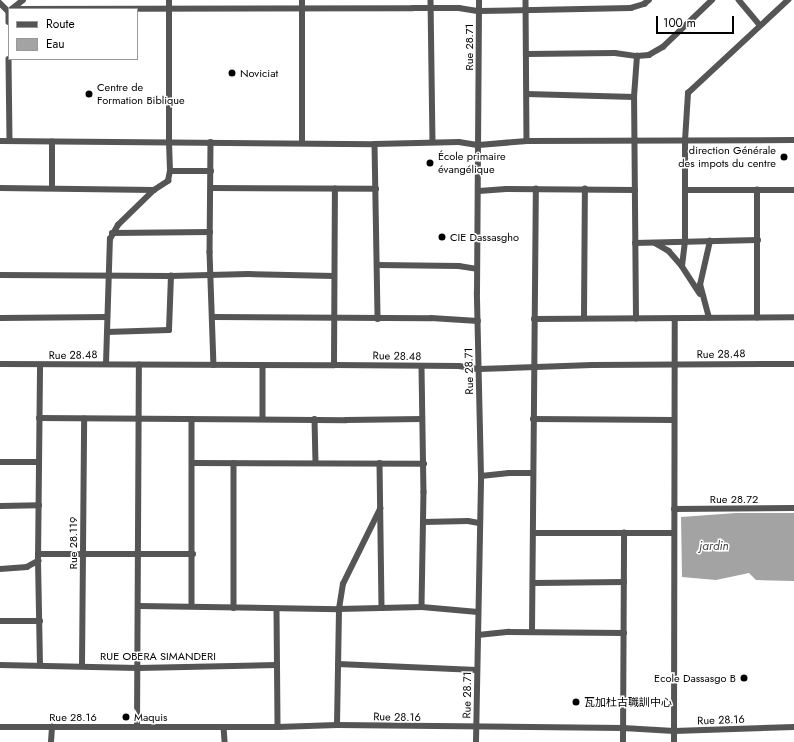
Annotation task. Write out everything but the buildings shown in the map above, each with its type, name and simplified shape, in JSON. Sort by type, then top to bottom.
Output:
[{"type":"street","points":[[13,8],[23,0]]},
{"type":"street","points":[[106,364],[110,239],[112,233],[131,211],[154,190],[168,181],[170,171],[169,0]]},
{"type":"street","points":[[302,0],[302,143]]},
{"type":"street","points":[[431,0],[433,142]]},
{"type":"street","name":"Rue 28.71","points":[[476,742],[481,476],[477,269],[479,191],[479,0]]},
{"type":"street","points":[[526,0],[527,141]]},
{"type":"street","points":[[138,9],[431,8],[479,11],[631,8],[644,4],[649,0]]},
{"type":"street","points":[[527,54],[615,53],[637,56],[649,55],[658,52],[712,0]]},
{"type":"street","points":[[739,0],[760,25]]},
{"type":"street","points":[[682,266],[685,242],[686,99],[689,90],[788,0]]},
{"type":"street","points":[[0,3],[8,11]]},
{"type":"street","points":[[636,319],[634,97],[637,56]]},
{"type":"street","points":[[9,60],[10,141]]},
{"type":"street","points":[[527,94],[634,97]]},
{"type":"street","points":[[0,141],[375,144],[459,142],[479,145],[527,141],[794,140]]},
{"type":"street","points":[[52,142],[52,188]]},
{"type":"street","points":[[211,142],[212,188],[210,232],[214,365]]},
{"type":"street","points":[[375,144],[378,318]]},
{"type":"street","points":[[170,171],[211,171]]},
{"type":"street","points":[[0,188],[154,190]]},
{"type":"street","points":[[212,188],[376,189]]},
{"type":"street","points":[[334,365],[335,189]]},
{"type":"street","points":[[479,191],[536,189],[635,190]]},
{"type":"street","points":[[532,632],[534,583],[533,366],[536,189]]},
{"type":"street","points":[[584,318],[585,190]]},
{"type":"street","points":[[686,190],[794,190]]},
{"type":"street","points":[[757,190],[757,318]]},
{"type":"street","points":[[112,233],[210,232]]},
{"type":"street","points":[[635,242],[758,240]]},
{"type":"street","points":[[709,318],[700,285],[710,241]]},
{"type":"street","points":[[653,242],[669,251],[682,266],[703,299]]},
{"type":"street","points":[[377,265],[459,266],[477,269]]},
{"type":"street","points":[[0,275],[171,276],[211,274],[334,276]]},
{"type":"street","points":[[106,332],[169,330],[171,276]]},
{"type":"street","points":[[0,318],[107,317]]},
{"type":"street","points":[[213,317],[334,319],[431,318],[478,321]]},
{"type":"street","points":[[534,319],[794,317]]},
{"type":"street","points":[[674,742],[675,319]]},
{"type":"street","name":"Rue 28.48","points":[[0,364],[40,366],[106,364],[422,367],[460,366],[479,369],[533,366],[794,364]]},
{"type":"street","points":[[137,726],[139,606],[139,365]]},
{"type":"street","points":[[263,365],[263,419]]},
{"type":"street","points":[[0,665],[40,665],[38,554],[40,366]]},
{"type":"street","points":[[422,367],[424,464],[422,607]]},
{"type":"street","points":[[39,418],[192,420],[422,418]]},
{"type":"street","name":"Rue 28.119","points":[[82,666],[84,419]]},
{"type":"street","points":[[315,419],[316,462]]},
{"type":"street","points":[[533,419],[674,420]]},
{"type":"street","points":[[192,420],[192,606]]},
{"type":"street","points":[[0,462],[39,462]]},
{"type":"street","points":[[192,463],[316,462],[424,464]]},
{"type":"street","points":[[234,463],[234,608]]},
{"type":"street","points":[[380,463],[382,608]]},
{"type":"street","points":[[481,476],[509,473],[533,473]]},
{"type":"street","points":[[0,506],[39,504]]},
{"type":"street","name":"Rue 28.72","points":[[674,509],[794,508]]},
{"type":"street","points":[[337,726],[339,609],[347,574],[368,536],[380,509]]},
{"type":"street","points":[[424,522],[468,521],[479,523]]},
{"type":"street","points":[[533,533],[674,533]]},
{"type":"street","points":[[623,742],[624,533]]},
{"type":"street","points":[[38,554],[138,552],[193,554]]},
{"type":"street","points":[[0,569],[27,567],[38,561]]},
{"type":"street","points":[[534,583],[624,582]]},
{"type":"street","points":[[139,606],[339,609],[422,607],[478,612]]},
{"type":"street","points":[[277,608],[278,727]]},
{"type":"street","points":[[0,622],[40,621]]},
{"type":"street","points":[[478,635],[532,632],[624,633]]},
{"type":"street","points":[[338,664],[477,670]]},
{"type":"street","name":"RUE OBERA SIMANDERI","points":[[40,665],[138,668],[277,665]]},
{"type":"street","name":"Rue 28.16","points":[[0,727],[337,726],[623,728],[674,731],[794,727]]},
{"type":"street","points":[[52,727],[52,742]]},
{"type":"street","points":[[224,727],[224,742]]},
{"type":"water","name":"jardin","points":[[736,513],[794,513],[794,581],[756,580],[749,573],[716,580],[682,577],[681,517]]},
{"type":"place","name":"Noviciat","points":[[232,73]]},
{"type":"place","name":"Centre de Formation Biblique","points":[[89,94]]},
{"type":"place","name":"direction Générale des impots du centre","points":[[784,157]]},
{"type":"place","name":"École primaire évangélique","points":[[430,163]]},
{"type":"place","name":"CIE Dassasgho","points":[[442,237]]},
{"type":"place","name":"Ecole Dassasgo B","points":[[744,678]]},
{"type":"place","name":"瓦加杜古職訓中心","points":[[576,702]]},
{"type":"place","name":"Maquis","points":[[126,717]]}]
